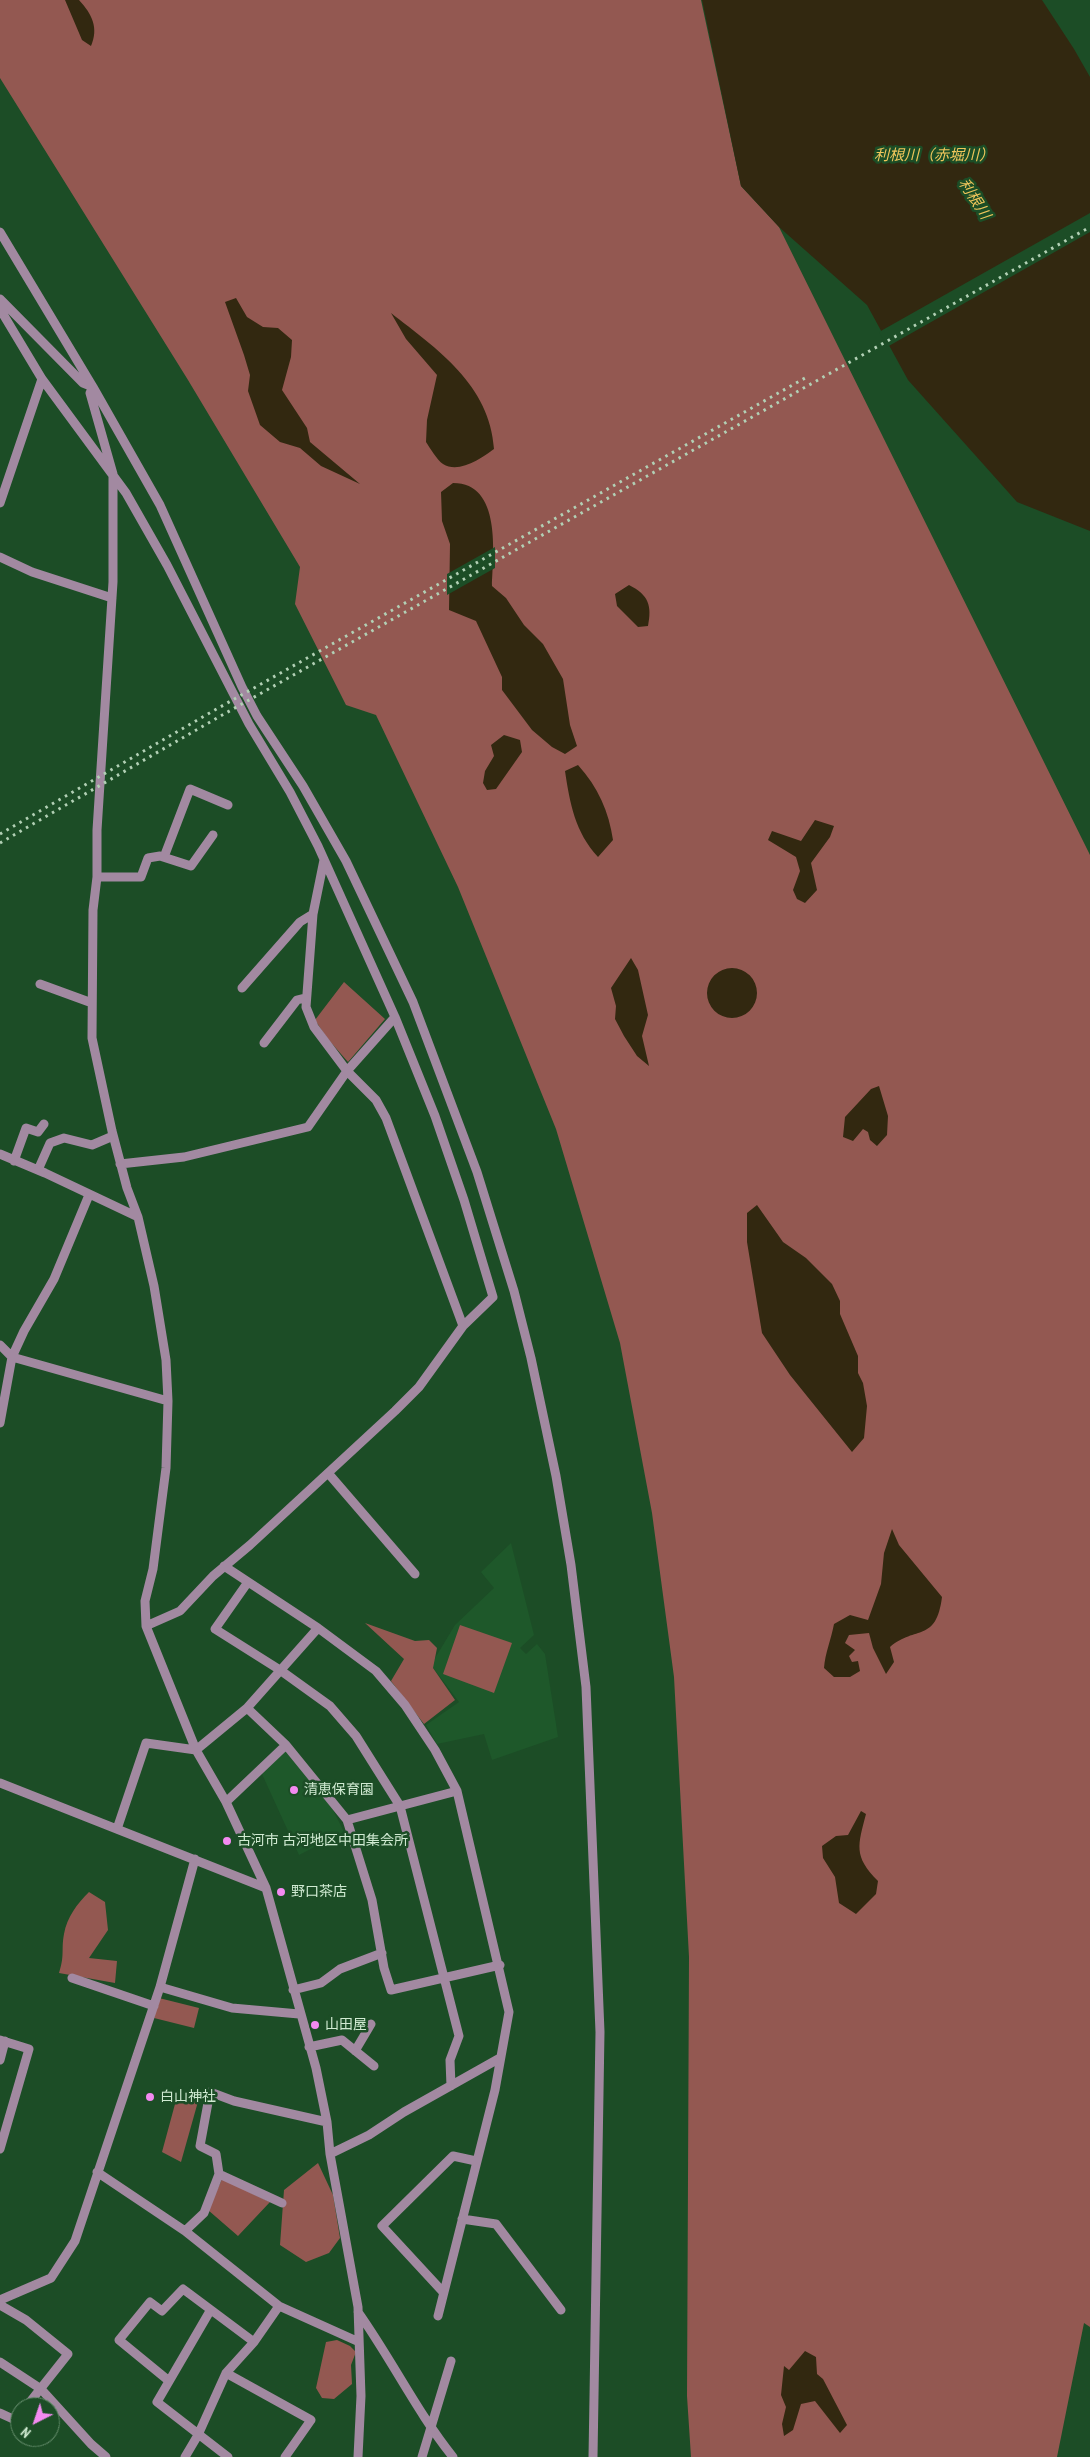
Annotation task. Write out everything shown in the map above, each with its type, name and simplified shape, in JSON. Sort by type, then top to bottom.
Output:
[{"type":"street","points":[[0,232],[94,387],[160,505],[242,687],[258,716],[328,826],[413,1002],[477,1172],[514,1291],[532,1358],[556,1476],[571,1565],[585,1677],[589,1736],[600,2032],[593,2457]]},
{"type":"street","points":[[0,299],[83,383],[94,387]]},
{"type":"street","points":[[0,309],[42,379],[113,474],[167,564],[249,724],[290,792],[324,860],[396,1017],[435,1116],[461,1191],[493,1297],[464,1326],[419,1387],[328,1473],[224,1566],[180,1611],[146,1626]]},
{"type":"street","points":[[0,503],[42,379]]},
{"type":"street","points":[[94,387],[90,393],[113,474],[112,598],[97,830],[97,877],[93,910],[92,1038],[120,1164],[138,1217],[161,1321],[168,1401],[166,1468],[154,1569],[145,1602],[146,1626],[196,1750],[226,1802],[266,1888],[309,2047],[327,2122],[330,2154],[358,2312],[361,2396],[358,2457]]},
{"type":"street","points":[[0,557],[32,572],[112,598]]},
{"type":"street","points":[[164,857],[190,789],[228,805]]},
{"type":"street","points":[[97,877],[140,877],[148,858],[164,857],[191,866],[212,835]]},
{"type":"street","points":[[324,860],[313,914],[306,998],[308,1015],[314,1027],[348,1071],[376,1100],[386,1118],[464,1326]]},
{"type":"street","points":[[242,988],[300,922],[313,914]]},
{"type":"street","points":[[40,984],[92,1003]]},
{"type":"street","points":[[264,1043],[298,1000],[306,998]]},
{"type":"street","points":[[120,1164],[184,1157],[308,1127],[348,1071],[396,1017]]},
{"type":"street","points":[[14,1161],[26,1128],[38,1132],[44,1124]]},
{"type":"street","points":[[38,1170],[50,1143],[64,1138],[92,1145],[114,1136]]},
{"type":"street","points":[[0,1154],[138,1217]]},
{"type":"street","points":[[0,1422],[12,1356],[24,1331],[54,1280],[89,1195]]},
{"type":"street","points":[[0,1345],[12,1356],[168,1401]]},
{"type":"street","points":[[328,1473],[415,1574]]},
{"type":"street","points":[[224,1566],[318,1628],[376,1671],[405,1705],[435,1750],[457,1791],[500,1965],[509,2012],[495,2090],[438,2316]]},
{"type":"street","points":[[248,1582],[215,1629],[280,1670],[330,1706],[356,1736],[400,1806],[446,1979],[459,2036],[450,2060],[450,2086]]},
{"type":"street","points":[[117,1829],[146,1743],[196,1750],[247,1708],[318,1628]]},
{"type":"street","points":[[247,1708],[286,1745],[347,1820],[372,1900],[391,1990],[446,1979],[500,1965]]},
{"type":"street","points":[[226,1802],[286,1745]]},
{"type":"street","points":[[0,1783],[266,1888]]},
{"type":"street","points":[[347,1820],[457,1791]]},
{"type":"street","points":[[0,2300],[51,2278],[75,2241],[160,1987],[195,1859]]},
{"type":"street","points":[[293,1990],[321,1983],[340,1969],[382,1954]]},
{"type":"street","points":[[72,1978],[154,2006]]},
{"type":"street","points":[[160,1987],[232,2008],[299,2014]]},
{"type":"street","points":[[355,2050],[371,2024]]},
{"type":"street","points":[[0,2060],[2,2040],[29,2049],[0,2149]]},
{"type":"street","points":[[309,2047],[342,2040],[374,2066]]},
{"type":"street","points":[[330,2154],[369,2135],[404,2112],[500,2058]]},
{"type":"street","points":[[185,2231],[204,2213],[219,2174],[216,2154],[200,2146],[210,2092],[234,2101],[327,2122]]},
{"type":"street","points":[[443,2292],[382,2226],[453,2156],[476,2161]]},
{"type":"street","points":[[97,2172],[185,2231],[279,2306],[359,2342]]},
{"type":"street","points":[[219,2174],[282,2203]]},
{"type":"street","points":[[462,2218],[496,2224],[561,2310]]},
{"type":"street","points":[[169,2381],[119,2340],[150,2302],[162,2311],[183,2289],[254,2342]]},
{"type":"street","points":[[0,2305],[26,2320],[68,2354],[35,2397]]},
{"type":"street","points":[[185,2457],[198,2435],[226,2373],[254,2342],[279,2306]]},
{"type":"street","points":[[210,2311],[157,2402],[228,2457]]},
{"type":"street","points":[[358,2312],[382,2346],[431,2429],[453,2457]]},
{"type":"street","points":[[422,2457],[451,2361]]},
{"type":"street","points":[[0,2362],[41,2390],[91,2444],[106,2457]]},
{"type":"street","points":[[226,2373],[311,2420],[287,2454],[298,2457]]},
{"type":"shaded area","points":[[0,0],[701,0],[741,186],[779,227],[1090,855],[1090,2327],[1084,2323],[1057,2457],[691,2457],[687,2396],[689,1957],[674,1677],[652,1513],[620,1343],[556,1129],[458,887],[376,715],[346,705],[295,604],[300,567],[188,380],[0,78]]},
{"type":"shaded area","points":[[344,982],[385,1019],[348,1062],[327,1038],[315,1020]]},
{"type":"shaded area","points":[[511,1543],[534,1635],[520,1648],[526,1654],[537,1644],[545,1654],[558,1737],[492,1760],[484,1734],[437,1744],[426,1725],[459,1702],[431,1665],[455,1625],[494,1588],[481,1572]]},
{"type":"shaded area","points":[[365,1623],[415,1641],[429,1640],[437,1648],[433,1668],[455,1700],[424,1724],[391,1681],[404,1659]]},
{"type":"shaded area","points":[[460,1625],[512,1643],[494,1693],[443,1674]]},
{"type":"shaded area","name":"清恵保育園","points":[[286,1750],[331,1806],[344,1832],[299,1855],[262,1774]]},
{"type":"shaded area","points":[[89,1892],[105,1902],[108,1930],[89,1958],[117,1961],[115,1983],[59,1973],[67,1922]]},
{"type":"shaded area","points":[[159,1998],[199,2008],[194,2028],[154,2018]]},
{"type":"shaded area","points":[[178,2093],[199,2098],[181,2162],[162,2152]]},
{"type":"shaded area","points":[[318,2163],[333,2195],[340,2238],[329,2253],[306,2262],[280,2245],[284,2190]]},
{"type":"shaded area","points":[[222,2179],[270,2202],[238,2236],[208,2210]]},
{"type":"shaded area","points":[[337,2340],[350,2346],[356,2352],[351,2365],[352,2384],[334,2399],[322,2398],[316,2388],[326,2342]]},
{"type":"water","points":[[65,0],[79,0],[91,16],[94,33],[91,46],[82,40]]},
{"type":"water","name":"利根川（赤堀川）","points":[[702,0],[1042,0],[1090,77],[1090,531],[1017,502],[908,380],[867,305],[779,227],[741,186]]},
{"type":"water","points":[[236,298],[247,317],[263,327],[278,328],[292,340],[291,357],[282,390],[307,428],[310,442],[360,484],[321,466],[300,448],[280,442],[260,425],[248,391],[250,375],[225,302]]},
{"type":"water","points":[[391,313],[443,355],[472,387],[483,406],[490,426],[494,449],[483,457],[470,464],[449,467],[438,460],[426,442],[427,420],[437,375],[406,339]]},
{"type":"water","points":[[453,483],[469,486],[480,495],[487,507],[493,539],[492,586],[506,598],[524,625],[543,644],[563,679],[570,725],[577,746],[565,754],[552,747],[532,730],[502,690],[502,677],[476,621],[449,610],[450,544],[442,521],[441,492]]},
{"type":"water","points":[[629,585],[641,593],[648,602],[650,613],[648,626],[638,627],[617,606],[615,594]]},
{"type":"water","points":[[504,735],[520,740],[522,752],[496,789],[487,790],[483,783],[485,771],[494,756],[491,745]]},
{"type":"water","points":[[578,765],[597,791],[609,820],[613,840],[598,857],[579,828],[569,795],[565,771]]},
{"type":"water","points":[[815,820],[834,826],[830,837],[811,863],[817,890],[805,903],[797,899],[793,890],[800,871],[796,857],[768,840],[772,831],[801,841]]},
{"type":"water","points":[[631,958],[638,970],[648,1015],[642,1036],[649,1066],[637,1056],[615,1019],[616,1006],[611,988]]},
{"type":"water","points":[[727,968],[737,968],[750,975],[757,988],[757,998],[750,1011],[737,1018],[727,1018],[718,1014],[711,1007],[707,998],[707,988],[711,979],[718,972]]},
{"type":"water","points":[[879,1086],[888,1116],[887,1135],[877,1146],[870,1140],[868,1132],[863,1129],[853,1141],[843,1137],[845,1117],[871,1089]]},
{"type":"water","points":[[757,1205],[783,1242],[806,1258],[832,1284],[840,1301],[840,1314],[858,1356],[858,1373],[863,1383],[867,1406],[864,1438],[852,1452],[790,1375],[762,1333],[747,1242],[747,1213]]},
{"type":"water","points":[[892,1529],[899,1545],[942,1597],[939,1611],[930,1627],[899,1640],[890,1647],[894,1662],[886,1674],[873,1648],[869,1633],[849,1635],[845,1643],[855,1650],[849,1656],[852,1662],[858,1661],[860,1671],[850,1677],[834,1677],[824,1668],[834,1624],[850,1615],[868,1620],[881,1584],[884,1553]]},
{"type":"water","points":[[861,1811],[866,1814],[860,1842],[861,1857],[864,1864],[878,1881],[876,1894],[856,1914],[839,1903],[835,1877],[823,1858],[822,1846],[836,1836],[848,1835]]},
{"type":"water","points":[[805,2351],[816,2357],[817,2374],[823,2379],[847,2425],[840,2433],[815,2401],[801,2404],[793,2430],[784,2436],[782,2424],[786,2407],[781,2395],[784,2366],[789,2370]]},
{"type":"pier","points":[[1090,213],[1090,232],[887,347],[879,332]]},
{"type":"pier","points":[[495,547],[495,568],[447,595],[447,574]]},
{"type":"railway","points":[[0,843],[217,718],[1090,227]]},
{"type":"railway","points":[[0,834],[213,711],[805,378]]},
{"type":"place","name":"清恵保育園","points":[[294,1790]]},
{"type":"place","name":"古河市 古河地区中田集会所","points":[[227,1841]]},
{"type":"place","name":"野口茶店","points":[[281,1892]]},
{"type":"place","name":"山田屋","points":[[315,2025]]},
{"type":"place","name":"白山神社","points":[[150,2097]]},
{"type":"water label","name":"利根川","points":[[974,199]]}]
